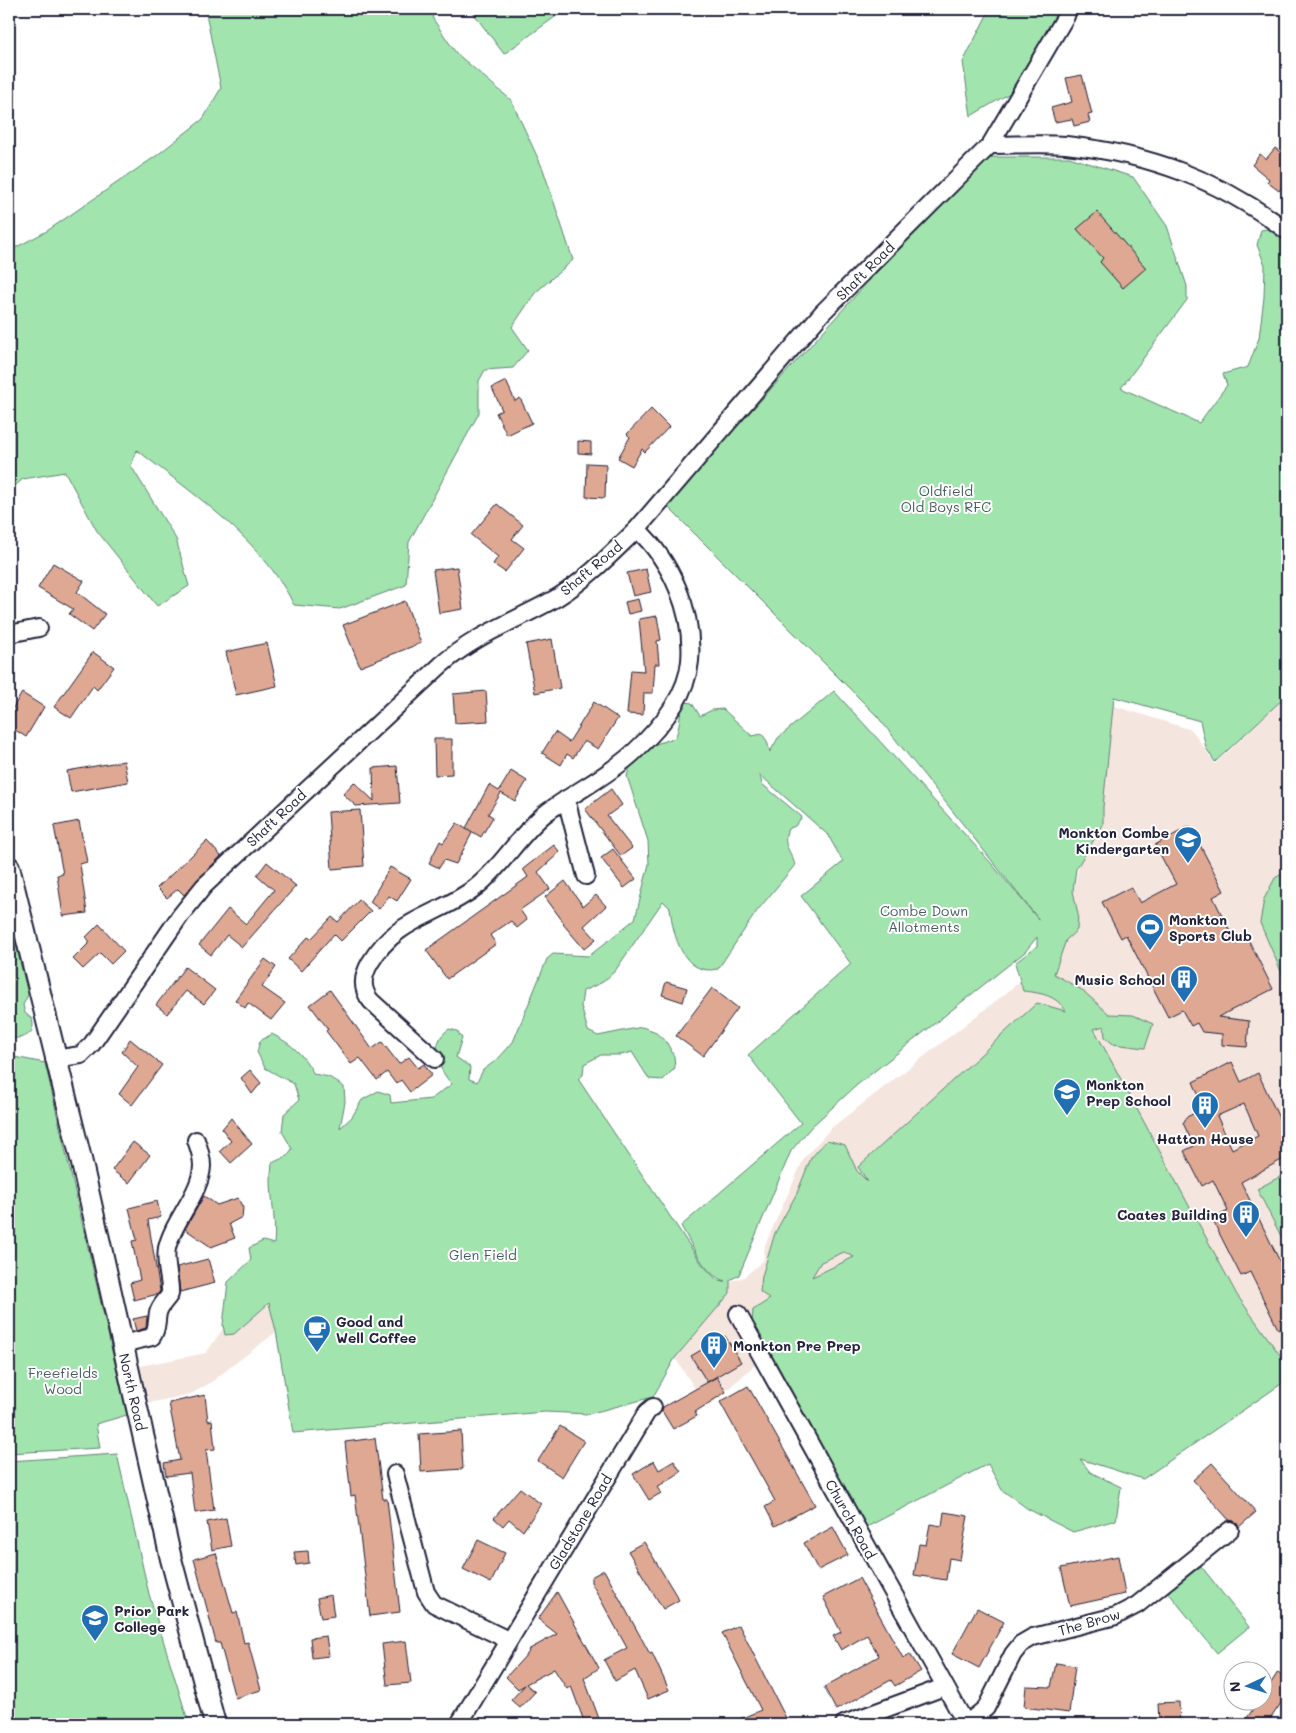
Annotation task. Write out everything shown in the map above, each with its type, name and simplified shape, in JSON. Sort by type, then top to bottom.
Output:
[{"type":"street","name":"Shaft Road","points":[[54,1059],[81,1055],[92,1044],[180,916],[204,886],[441,665],[460,648],[483,634],[558,596],[610,555],[636,528],[822,313],[990,145],[1068,9]]},
{"type":"street","points":[[990,145],[1066,145],[1154,161],[1222,188],[1263,213],[1287,231]]},
{"type":"street","points":[[435,1059],[371,1001],[365,993],[363,983],[365,972],[389,937],[398,930],[475,888],[535,822],[617,767],[653,733],[682,690],[690,662],[690,636],[686,612],[676,585],[660,554],[636,528]]},
{"type":"street","points":[[9,634],[39,628]]},
{"type":"street","points":[[566,800],[586,876]]},
{"type":"street","name":"North Road","points":[[9,867],[54,1059],[81,1159],[171,1559],[215,1724]]},
{"type":"street","points":[[122,1344],[152,1338],[157,1331],[158,1313],[161,1305],[170,1294],[165,1260],[168,1247],[172,1233],[198,1182],[202,1167],[196,1140]]},
{"type":"street","name":"Church Road","points":[[738,1314],[966,1724]]},
{"type":"street","name":"Gladstone Road","points":[[459,1724],[647,1412],[653,1407]]},
{"type":"street","points":[[395,1474],[426,1592],[434,1604],[508,1640]]},
{"type":"street","name":"The Brow","points":[[966,1724],[979,1715],[989,1704],[1021,1644],[1037,1636],[1116,1616],[1137,1605],[1230,1530]]},
{"type":"street","points":[[844,1724],[944,1687]]},
{"type":"shaded area","name":"Monkton Prep School","points":[[1287,695],[1287,1380],[1143,1479],[1028,1443],[863,1529],[768,1354],[707,1407],[675,1358],[653,1397],[588,1414],[545,1412],[293,1433],[276,1332],[210,1383],[191,1394],[149,1403],[140,1366],[206,1353],[261,1274],[390,1103],[431,1099],[463,1077],[502,1093],[573,1071],[702,1264],[717,1281],[729,1282],[744,1277],[763,1261],[765,1245],[804,1158],[831,1128],[1005,994],[1048,957],[1066,930],[1111,705],[1192,730],[1215,764]]},
{"type":"green space","points":[[205,9],[431,9],[433,19],[456,53],[511,100],[543,169],[573,260],[535,293],[512,327],[528,350],[513,368],[485,370],[479,381],[479,413],[409,542],[406,585],[340,609],[294,605],[264,559],[245,538],[203,501],[137,450],[131,466],[176,539],[189,586],[157,606],[97,531],[65,472],[23,479],[9,491],[9,251],[47,231],[156,156],[203,119],[221,88]]},
{"type":"green space","points":[[470,9],[566,9],[504,54]]},
{"type":"green space","points":[[990,9],[1060,9],[1046,39],[1010,93],[971,116],[963,62]]},
{"type":"green space","points":[[990,157],[1069,157],[1133,177],[1167,226],[1187,286],[1187,300],[1121,388],[1199,423],[1227,385],[1223,374],[1248,367],[1259,338],[1264,297],[1265,265],[1257,245],[1261,230],[1271,228],[1287,237],[1287,695],[1215,762],[1206,748],[1200,721],[1114,697],[1103,807],[1103,825],[1076,869],[1073,891],[1078,914],[1077,930],[1066,940],[1054,974],[1082,990],[1109,1014],[1133,1015],[1153,1024],[1145,1048],[1113,1044],[1105,1037],[1104,1026],[1094,1029],[1237,1295],[1287,1365],[1287,1380],[1143,1479],[1080,1459],[1090,1472],[1121,1487],[1116,1520],[1073,1532],[1028,1509],[1002,1490],[988,1464],[863,1529],[752,1323],[753,1310],[770,1299],[760,1292],[762,1276],[775,1233],[797,1193],[811,1158],[827,1140],[845,1145],[857,1171],[868,1182],[858,1167],[1037,1003],[1066,1011],[1053,998],[1023,991],[1015,963],[1037,946],[1037,937],[1025,952],[857,1085],[811,1127],[791,1151],[739,1275],[730,1280],[730,1293],[675,1358],[653,1397],[588,1414],[545,1412],[293,1433],[276,1331],[269,1303],[234,1334],[225,1335],[223,1325],[228,1282],[251,1260],[249,1248],[263,1241],[274,1244],[272,1163],[287,1156],[292,1149],[282,1131],[284,1114],[299,1100],[294,1084],[265,1068],[257,1052],[260,1041],[272,1034],[301,1055],[314,1074],[329,1077],[344,1087],[345,1102],[340,1128],[352,1117],[362,1100],[378,1091],[390,1095],[391,1103],[431,1099],[452,1084],[439,1064],[437,1056],[439,1042],[449,1029],[457,1031],[462,1038],[456,1057],[470,1067],[469,1079],[477,1082],[483,1070],[498,1059],[513,1042],[547,959],[553,954],[589,956],[635,919],[649,864],[648,841],[627,776],[631,762],[649,746],[675,738],[685,702],[692,703],[700,716],[712,710],[723,709],[752,736],[762,734],[767,741],[770,752],[778,738],[834,691],[991,863],[1039,920],[877,716],[666,505],[875,274]],"holes":[[[760,775],[828,835],[843,862],[801,896],[851,964],[748,1055],[801,1123],[681,1226],[705,1266],[711,1273],[725,1281],[717,1280],[702,1264],[578,1079],[583,1075],[584,1064],[601,1055],[621,1055],[632,1052],[649,1079],[663,1080],[675,1068],[674,1056],[667,1043],[654,1031],[642,1027],[598,1036],[588,1031],[581,1006],[583,991],[603,982],[615,971],[663,901],[670,908],[677,941],[688,960],[696,967],[706,970],[718,969],[757,911],[795,865],[787,847],[786,835],[788,829],[795,826],[802,817],[762,784]],[[844,1252],[854,1257],[812,1277],[821,1262]]]},
{"type":"green space","points":[[1287,871],[1287,985],[1260,923],[1264,899],[1275,878]]},
{"type":"green space","points":[[9,915],[28,995],[23,1005],[25,1013],[32,1019],[33,1025],[30,1033],[27,1035],[9,1039]]},
{"type":"green space","name":"Freefields Wood","points":[[9,1056],[45,1063],[127,1415],[96,1424],[100,1448],[9,1453]]},
{"type":"green space","points":[[1287,1173],[1287,1248],[1257,1189]]},
{"type":"green space","name":"Prior Park College","points":[[117,1454],[149,1594],[189,1724],[9,1724],[9,1461]]},
{"type":"green space","points":[[1201,1566],[1249,1627],[1217,1653],[1168,1592]]},
{"type":"building","points":[[1082,75],[1092,114],[1088,115],[1090,122],[1074,126],[1072,119],[1055,122],[1051,108],[1072,102],[1066,78]]},
{"type":"building","points":[[1275,148],[1287,157],[1287,180],[1279,191],[1267,182],[1269,179],[1252,165],[1260,154],[1266,159]]},
{"type":"building","points":[[1097,212],[1146,268],[1123,288],[1100,262],[1103,258],[1077,229]]},
{"type":"building","points":[[506,381],[515,401],[520,398],[532,423],[507,435],[496,413],[502,410],[492,388]]},
{"type":"building","points":[[651,409],[669,427],[645,452],[642,449],[632,466],[618,458],[630,437],[627,434]]},
{"type":"building","points":[[578,441],[591,442],[591,454],[578,453]]},
{"type":"building","points":[[587,463],[606,464],[605,498],[586,497]]},
{"type":"building","points":[[497,504],[523,525],[512,539],[524,548],[505,572],[493,564],[498,557],[471,535]]},
{"type":"building","points":[[53,563],[84,581],[77,592],[105,614],[92,631],[69,614],[73,609],[38,588]]},
{"type":"building","points":[[457,567],[463,609],[439,613],[433,570]]},
{"type":"building","points":[[646,569],[651,592],[633,596],[627,573]]},
{"type":"building","points":[[638,599],[641,611],[628,614],[625,602]]},
{"type":"building","points":[[405,601],[421,643],[360,667],[343,625]]},
{"type":"building","points":[[657,616],[661,640],[657,641],[659,664],[655,664],[653,693],[644,693],[643,715],[627,714],[631,670],[644,671],[639,619]]},
{"type":"building","points":[[552,639],[560,688],[535,693],[526,644]]},
{"type":"building","points":[[267,643],[277,686],[236,695],[226,652]]},
{"type":"building","points":[[93,652],[114,667],[97,690],[93,686],[71,718],[54,707]]},
{"type":"building","points":[[486,691],[488,721],[455,723],[453,694]]},
{"type":"building","points":[[22,693],[44,707],[26,737],[9,726],[9,714]]},
{"type":"building","points":[[594,702],[618,718],[598,749],[584,741],[573,758],[567,754],[561,765],[542,753],[555,732],[569,742]]},
{"type":"building","points":[[434,739],[452,739],[452,774],[435,775]]},
{"type":"building","points":[[124,761],[128,782],[71,792],[67,771]]},
{"type":"building","points":[[397,766],[400,803],[356,806],[343,794],[354,782],[374,801],[373,768]]},
{"type":"building","points":[[511,771],[527,781],[515,801],[501,793],[488,814],[493,817],[481,837],[466,828],[489,785],[499,791]]},
{"type":"building","points":[[611,789],[622,805],[607,816],[632,848],[621,856],[585,809]]},
{"type":"building","points":[[360,810],[364,866],[332,869],[328,812]]},
{"type":"building","points":[[79,821],[87,862],[80,864],[87,913],[63,916],[57,875],[63,874],[54,826]]},
{"type":"building","points":[[457,823],[472,833],[456,864],[444,860],[439,868],[429,863],[440,841],[443,843]]},
{"type":"building","points":[[1190,826],[1224,891],[1213,897],[1236,944],[1247,937],[1273,989],[1218,1017],[1249,1021],[1247,1047],[1222,1045],[1222,1034],[1202,1032],[1197,1023],[1191,1026],[1182,1010],[1168,1017],[1126,935],[1121,938],[1102,902],[1131,887],[1140,903],[1176,884],[1155,845]]},
{"type":"building","points":[[207,841],[221,856],[184,895],[178,889],[167,898],[157,888]]},
{"type":"building","points":[[554,845],[560,852],[538,872],[550,889],[520,910],[527,920],[517,928],[511,921],[490,935],[496,944],[447,979],[426,950],[528,877],[523,869]]},
{"type":"building","points":[[613,849],[636,879],[624,888],[601,858]]},
{"type":"building","points":[[267,862],[296,886],[242,947],[227,935],[211,955],[199,945],[228,909],[246,924],[274,890],[257,875]]},
{"type":"building","points":[[390,867],[411,879],[397,901],[389,896],[379,909],[370,902]]},
{"type":"building","points":[[565,881],[583,906],[596,895],[606,906],[584,926],[596,939],[584,949],[563,924],[545,897]]},
{"type":"building","points":[[359,900],[371,911],[341,941],[334,934],[301,971],[288,959],[308,937],[311,939],[332,917],[338,922]]},
{"type":"building","points":[[99,924],[124,951],[111,964],[100,953],[83,969],[73,959],[90,942],[86,937]]},
{"type":"building","points":[[265,959],[276,967],[262,987],[285,1003],[271,1020],[248,1003],[245,1008],[235,1000]]},
{"type":"building","points":[[185,967],[215,990],[204,1004],[186,991],[167,1014],[156,1005]]},
{"type":"building","points":[[666,982],[687,988],[683,1002],[662,995]]},
{"type":"building","points":[[712,988],[738,1008],[703,1056],[676,1036]]},
{"type":"building","points":[[330,990],[372,1049],[382,1042],[399,1064],[409,1057],[418,1068],[424,1064],[432,1075],[410,1092],[401,1080],[396,1084],[387,1072],[377,1080],[360,1058],[351,1064],[326,1031],[328,1029],[310,1005]]},
{"type":"building","points":[[130,1039],[162,1065],[132,1105],[119,1094],[138,1067],[122,1052]]},
{"type":"building","name":"Hatton House","points":[[1232,1062],[1241,1082],[1258,1073],[1287,1135],[1287,1157],[1241,1182],[1287,1276],[1287,1325],[1278,1329],[1250,1272],[1241,1276],[1212,1219],[1228,1211],[1213,1180],[1202,1186],[1184,1151],[1194,1146],[1183,1123],[1187,1117],[1204,1108],[1193,1082]],"holes":[[[1244,1104],[1258,1136],[1232,1149],[1217,1116]]]},
{"type":"building","points":[[250,1070],[261,1083],[252,1094],[241,1078]]},
{"type":"building","points":[[231,1118],[252,1144],[231,1163],[220,1151],[231,1141],[222,1129]]},
{"type":"building","points":[[133,1142],[150,1155],[129,1183],[112,1170]]},
{"type":"building","points":[[204,1196],[217,1205],[238,1198],[243,1208],[242,1217],[229,1224],[235,1238],[211,1247],[185,1229]]},
{"type":"building","points":[[157,1201],[161,1217],[148,1220],[160,1291],[158,1294],[134,1300],[130,1283],[140,1280],[132,1241],[137,1240],[129,1208]]},
{"type":"building","points":[[208,1259],[215,1283],[180,1292],[177,1267]]},
{"type":"building","points":[[147,1316],[146,1328],[136,1331],[133,1319]]},
{"type":"building","name":"Monkton Pre Prep","points":[[725,1336],[741,1362],[707,1382],[691,1356]]},
{"type":"building","points":[[717,1377],[726,1392],[695,1412],[697,1416],[673,1429],[662,1411],[663,1407]]},
{"type":"building","points":[[748,1386],[815,1505],[775,1526],[765,1507],[775,1501],[720,1402]]},
{"type":"building","points":[[205,1395],[208,1421],[212,1420],[215,1449],[206,1450],[214,1510],[195,1513],[190,1473],[166,1476],[164,1463],[180,1460],[169,1403]]},
{"type":"building","points":[[560,1426],[584,1441],[562,1477],[538,1461]]},
{"type":"building","points":[[461,1431],[463,1469],[421,1472],[419,1434]]},
{"type":"building","points":[[375,1438],[383,1499],[387,1499],[400,1612],[370,1616],[355,1495],[351,1496],[345,1442]]},
{"type":"building","points":[[654,1461],[659,1470],[674,1461],[681,1472],[657,1487],[661,1493],[649,1500],[633,1474]]},
{"type":"building","points":[[1212,1463],[1256,1512],[1239,1527],[1234,1521],[1229,1520],[1193,1480]]},
{"type":"building","points":[[520,1488],[541,1504],[523,1531],[509,1519],[503,1526],[494,1518]]},
{"type":"building","points":[[944,1512],[968,1516],[960,1560],[949,1558],[946,1580],[914,1575],[919,1544],[926,1545],[930,1524],[942,1526]]},
{"type":"building","points":[[226,1518],[231,1546],[212,1550],[207,1522]]},
{"type":"building","points":[[833,1527],[848,1555],[818,1570],[804,1543]]},
{"type":"building","points":[[478,1540],[505,1553],[491,1583],[463,1569]]},
{"type":"building","points":[[644,1542],[679,1600],[663,1609],[628,1551]]},
{"type":"building","points":[[308,1551],[309,1563],[296,1565],[294,1552]]},
{"type":"building","points":[[216,1553],[233,1613],[237,1612],[244,1643],[248,1642],[261,1690],[235,1698],[220,1643],[216,1643],[194,1559]]},
{"type":"building","points":[[1118,1556],[1125,1594],[1070,1606],[1061,1568]]},
{"type":"building","points":[[604,1570],[650,1654],[652,1653],[669,1690],[648,1699],[635,1670],[615,1681],[604,1660],[627,1648],[591,1582],[591,1577]]},
{"type":"building","points":[[859,1578],[903,1658],[910,1654],[921,1671],[895,1686],[891,1680],[836,1710],[824,1687],[879,1656],[867,1635],[841,1650],[833,1636],[841,1632],[823,1597]]},
{"type":"building","points":[[557,1592],[599,1668],[584,1678],[601,1724],[585,1724],[571,1686],[567,1689],[554,1669],[526,1684],[535,1692],[520,1708],[511,1700],[525,1685],[518,1689],[506,1677],[529,1652],[528,1650],[557,1634],[538,1619]]},
{"type":"building","points":[[331,1595],[334,1616],[321,1618],[317,1598]]},
{"type":"building","points":[[977,1608],[1004,1622],[979,1668],[952,1654]]},
{"type":"building","points":[[739,1625],[789,1724],[728,1724],[761,1710],[722,1633]]},
{"type":"building","points":[[326,1636],[329,1656],[312,1658],[310,1638]]},
{"type":"building","points":[[406,1641],[411,1683],[387,1685],[382,1644]]},
{"type":"building","points":[[1056,1663],[1075,1666],[1069,1713],[1024,1707],[1026,1686],[1051,1687]]},
{"type":"building","points":[[1278,1672],[1287,1679],[1287,1694],[1267,1724],[1257,1724],[1247,1718],[1252,1710],[1274,1710],[1274,1678]]},
{"type":"building","points":[[1179,1702],[1180,1724],[1159,1724],[1158,1703]]},
{"type":"place","name":"Monkton Combe Kindergarten","points":[[1188,864]]},
{"type":"place","name":"Monkton Sports Club","points":[[1150,951]]},
{"type":"place","name":"Music School","points":[[1184,1003]]},
{"type":"place","name":"Monkton Prep School","points":[[1067,1116]]},
{"type":"place","name":"Hatton House","points":[[1205,1129]]},
{"type":"place","name":"Coates Building","points":[[1246,1238]]},
{"type":"place","name":"Good and Well Coffee","points":[[317,1353]]},
{"type":"place","name":"Monkton Pre Prep","points":[[714,1369]]},
{"type":"place","name":"Prior Park College","points":[[95,1642]]},
{"type":"park label","name":"Oldfield Old Boys RFC","points":[[946,498]]},
{"type":"park label","name":"Combe Down Allotments","points":[[924,918]]},
{"type":"park label","name":"Glen Field","points":[[483,1254]]}]
